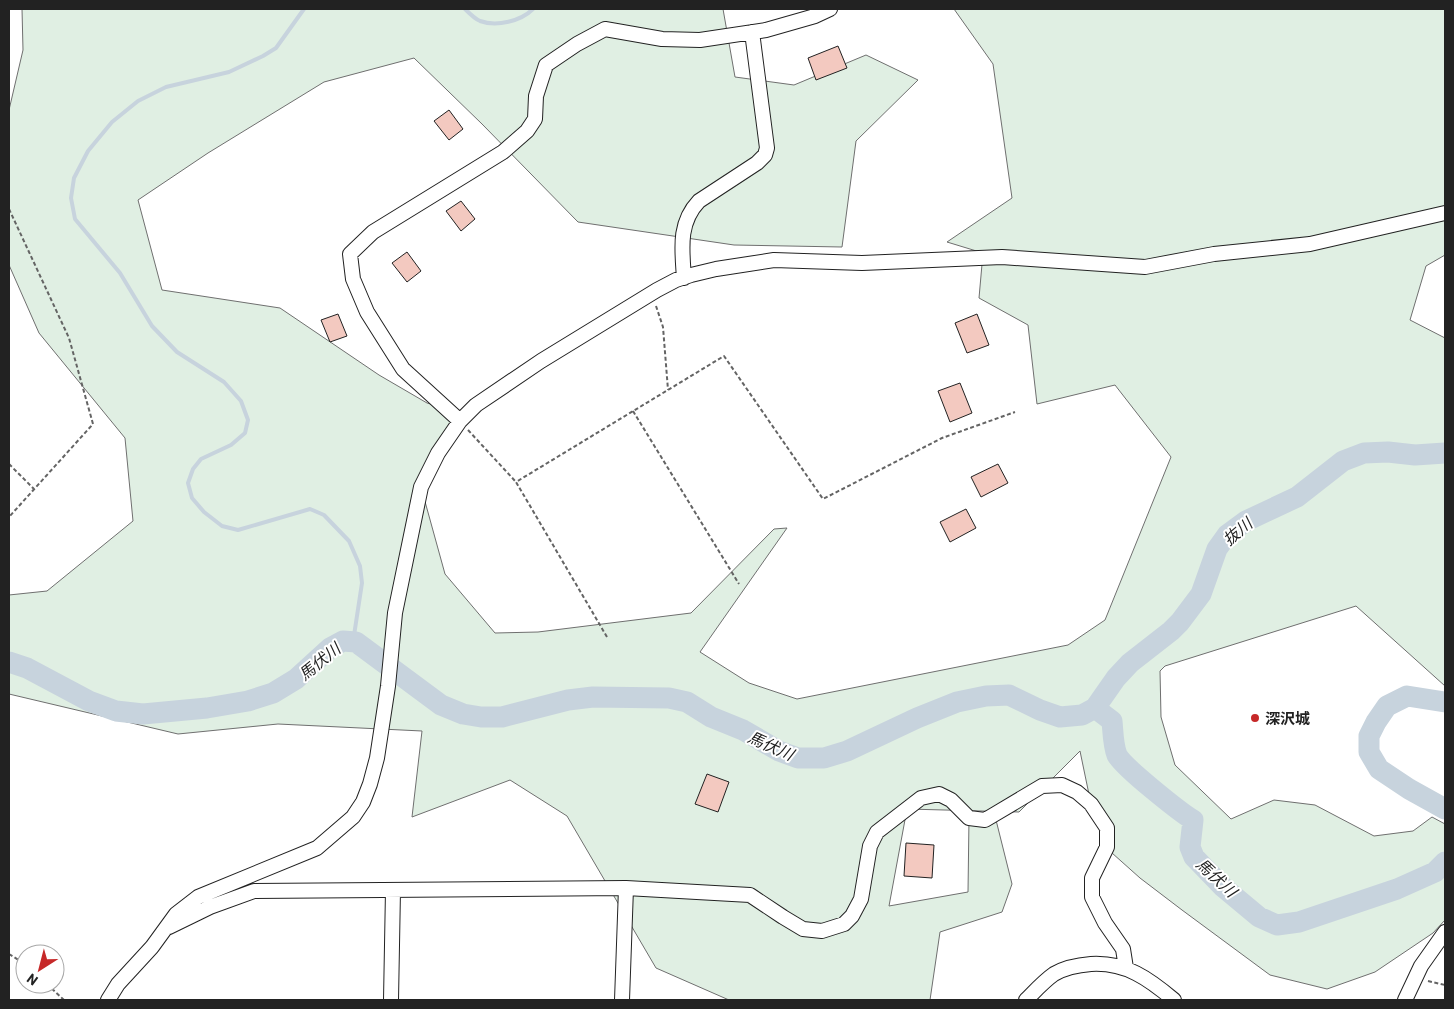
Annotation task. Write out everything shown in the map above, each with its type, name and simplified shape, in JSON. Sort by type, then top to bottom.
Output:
[{"type":"street","points":[[460,421],[402,369],[367,312],[353,279],[350,254],[373,232],[503,152],[527,131],[535,119],[536,96],[546,66],[577,44],[605,29],[662,39],[700,40],[766,30],[816,16],[830,9]]},
{"type":"street","points":[[684,278],[681,240],[686,220],[692,209],[699,201],[757,163],[765,155],[767,148],[752,32]]},
{"type":"street","points":[[108,1000],[118,984],[152,947],[176,914],[198,897],[318,848],[353,817],[363,802],[377,758],[388,686],[395,613],[422,487],[438,454],[460,421],[476,405],[541,361],[651,294],[684,278],[716,269],[774,260],[862,263],[1002,257],[1145,267],[1214,254],[1310,244],[1445,213]]},
{"type":"street","points":[[164,929],[210,906],[254,891],[626,888],[750,895],[803,928],[822,931],[844,924],[852,916],[861,899],[870,846],[876,832],[921,798],[938,794],[951,800],[969,818],[985,820],[1042,786],[1062,785],[1077,792],[1091,804],[1107,828],[1107,847],[1092,878],[1092,898],[1105,923],[1123,949],[1126,968]]},
{"type":"street","points":[[622,1000],[626,888]]},
{"type":"street","points":[[391,1000],[393,890]]},
{"type":"street","points":[[1406,1000],[1428,954],[1445,932]]},
{"type":"street","points":[[1026,1000],[1053,975],[1066,968],[1103,963],[1126,968],[1147,978],[1174,1000]]},
{"type":"path","points":[[9,209],[68,338],[93,424],[9,518]]},
{"type":"path","points":[[651,294],[663,327],[668,390]]},
{"type":"path","points":[[516,482],[724,356],[822,499],[942,438],[1015,412]]},
{"type":"path","points":[[633,411],[739,584]]},
{"type":"path","points":[[460,421],[516,482],[607,636]]},
{"type":"path","points":[[9,464],[34,489]]},
{"type":"path","points":[[1416,978],[1445,985]]},
{"type":"green space","points":[[22,9],[723,9],[735,77],[794,85],[866,55],[918,80],[856,141],[842,247],[734,245],[578,222],[414,58],[324,82],[208,153],[138,200],[162,290],[280,308],[379,375],[427,403],[459,412],[421,487],[445,574],[495,633],[538,632],[691,613],[774,529],[787,528],[700,652],[749,683],[797,699],[1068,645],[1105,620],[1171,457],[1115,385],[1037,404],[1028,325],[979,298],[983,253],[947,242],[1012,198],[993,64],[954,9],[1445,9],[1445,255],[1426,266],[1410,320],[1445,338],[1445,686],[1356,606],[1165,666],[1160,671],[1161,717],[1175,765],[1231,819],[1274,800],[1315,805],[1374,836],[1413,831],[1432,817],[1445,824],[1445,920],[1433,933],[1375,972],[1327,989],[1270,975],[1140,878],[1112,853],[1091,804],[1080,751],[1019,812],[907,809],[889,906],[968,892],[969,818],[996,820],[1012,884],[1002,912],[940,932],[930,1000],[729,1000],[656,968],[567,816],[510,780],[412,817],[422,731],[278,724],[178,734],[9,694],[9,595],[47,591],[133,521],[125,438],[39,333],[9,265],[9,110],[23,50]]},
{"type":"building","points":[[838,46],[847,68],[816,80],[808,58]]},
{"type":"building","points":[[449,110],[463,129],[449,140],[434,121]]},
{"type":"building","points":[[461,201],[475,219],[461,231],[446,211]]},
{"type":"building","points":[[407,252],[421,271],[407,282],[392,263]]},
{"type":"building","points":[[338,314],[347,336],[330,342],[321,320]]},
{"type":"building","points":[[977,314],[989,345],[967,353],[955,323]]},
{"type":"building","points":[[960,383],[972,413],[950,422],[938,391]]},
{"type":"building","points":[[998,464],[1008,483],[981,497],[971,477]]},
{"type":"building","points":[[966,509],[976,528],[950,542],[940,522]]},
{"type":"building","points":[[707,774],[729,782],[718,812],[695,804]]},
{"type":"building","points":[[906,843],[934,845],[932,878],[904,876]]},
{"type":"waterway","points":[[304,9],[276,48],[263,56],[229,72],[166,87],[138,101],[112,122],[88,151],[74,178],[71,198],[75,219],[120,273],[152,326],[177,352],[224,382],[241,401],[248,420],[245,433],[231,445],[201,459],[193,469],[188,483],[192,498],[204,512],[222,526],[238,530],[310,509],[324,515],[349,541],[360,566],[362,583],[353,642]]},
{"type":"waterway","points":[[465,9],[478,20],[487,23],[515,20],[533,9]]},
{"type":"waterway","name":"馬伏川","points":[[9,662],[27,668],[89,701],[116,711],[143,714],[207,708],[248,701],[273,693],[296,679],[330,648],[343,641],[356,642],[441,705],[463,714],[481,717],[502,717],[568,700],[593,697],[669,698],[687,702],[711,717],[743,730],[779,751],[798,758],[824,758],[847,751],[917,718],[957,702],[986,696],[1009,695],[1060,717],[1082,715],[1095,708],[1116,678],[1130,663],[1180,622],[1201,594],[1217,549],[1227,535],[1246,521],[1297,497],[1343,461],[1364,453],[1388,452],[1415,455],[1445,453]]},
{"type":"waterway","name":"馬伏川","points":[[1445,702],[1407,696],[1387,706],[1369,736],[1369,752],[1379,769],[1409,789],[1445,809]]},
{"type":"waterway","name":"馬伏川","points":[[1095,708],[1112,721],[1115,747],[1121,761],[1152,789],[1193,820],[1190,847],[1194,857],[1223,887],[1259,917],[1277,925],[1299,922],[1397,889],[1435,872],[1445,862]]},
{"type":"place","name":"深沢城","points":[[1255,718]]},
{"type":"water label","name":"抜川","points":[[1237,531]]}]
